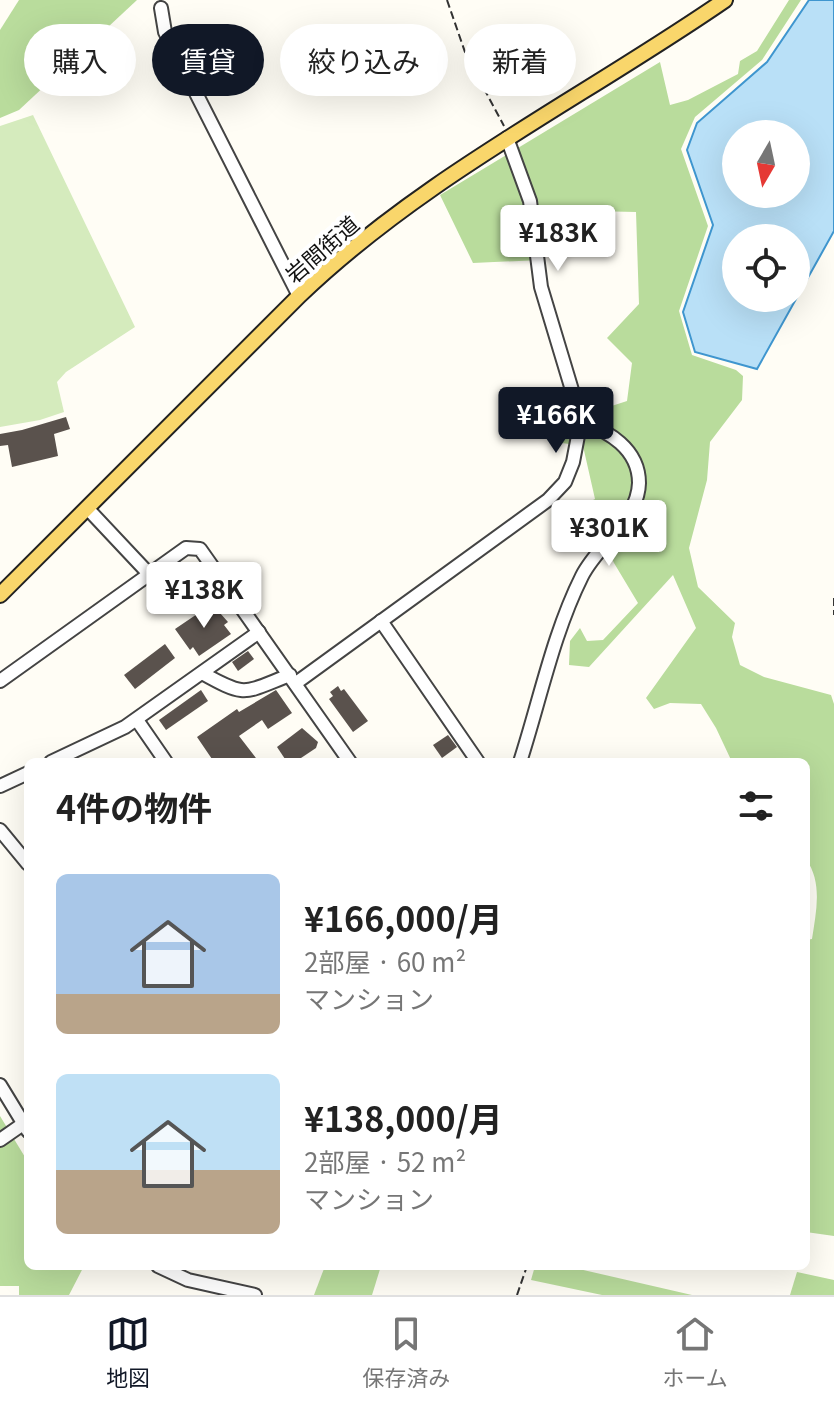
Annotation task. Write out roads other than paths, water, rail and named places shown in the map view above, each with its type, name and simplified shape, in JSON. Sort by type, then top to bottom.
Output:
[{"type":"main road","name":"岩間街道","points":[[0,595],[299,296],[345,254],[424,194],[507,138],[662,43],[725,0]]},
{"type":"street","points":[[161,8],[165,32],[299,296]]},
{"type":"street","points":[[202,673],[241,692],[293,679],[381,621],[548,500],[565,482],[573,462],[581,420],[541,287],[530,201],[507,138]]},
{"type":"street","points":[[521,758],[569,606],[584,572],[629,514],[638,497],[637,465],[625,447],[609,432],[581,420]]},
{"type":"street","points":[[87,508],[150,575]]},
{"type":"street","points":[[0,681],[186,548],[200,549],[347,758]]},
{"type":"street","points":[[381,621],[475,758]]},
{"type":"street","points":[[59,758],[137,720],[259,632]]},
{"type":"street","points":[[137,720],[163,758]]},
{"type":"street","points":[[0,786],[24,775]]},
{"type":"street","points":[[0,830],[24,859]]},
{"type":"street","points":[[0,1085],[24,1121]]},
{"type":"street","points":[[0,1140],[24,1125]]},
{"type":"street","points":[[167,1270],[188,1280],[255,1295]]},
{"type":"water","points":[[809,0],[834,0],[834,231],[810,274],[810,224],[722,224],[722,312],[789,312],[757,369],[695,352],[683,312],[713,225],[687,150],[697,123],[767,62]]}]
